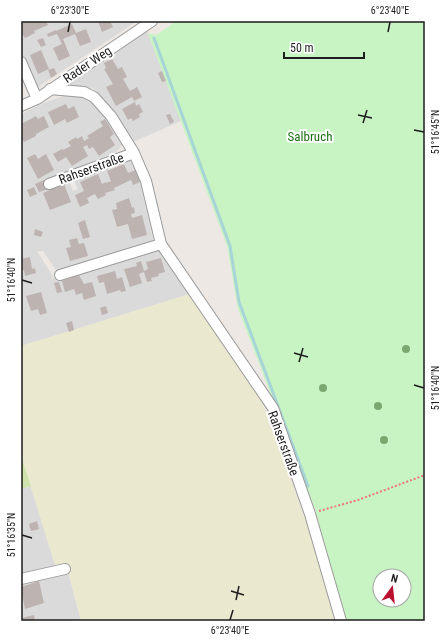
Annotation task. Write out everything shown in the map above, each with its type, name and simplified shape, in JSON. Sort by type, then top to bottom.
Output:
[{"type":"street","name":"Rader Weg","points":[[21,106],[37,99],[152,21]]},
{"type":"street","points":[[21,62],[37,99]]},
{"type":"street","name":"Rahserstraße","points":[[50,89],[84,92],[94,97],[111,116],[134,153],[146,180],[160,244],[273,408],[310,514],[341,621]]},
{"type":"street","name":"Rahserstraße","points":[[49,184],[134,153]]},
{"type":"street","points":[[60,275],[160,244]]},
{"type":"street","points":[[21,579],[65,569]]},
{"type":"path","points":[[310,514],[358,500],[425,475]]},
{"type":"shaded area","points":[[21,21],[137,21],[38,87],[34,86],[21,53]]},
{"type":"shaded area","points":[[147,30],[181,121],[133,142],[114,111],[93,88],[64,86]]},
{"type":"shaded area","points":[[66,95],[83,96],[92,100],[106,118],[122,144],[114,153],[63,173],[67,176],[73,191],[78,189],[73,179],[127,159],[132,160],[139,178],[154,244],[58,273],[43,251],[37,251],[53,279],[157,248],[190,294],[21,346],[21,114],[46,102]]},
{"type":"shaded area","points":[[190,294],[250,380],[262,402],[312,537],[336,621],[81,621],[67,566],[56,568],[21,456],[21,346]]},
{"type":"shaded area","points":[[31,486],[56,568],[21,575],[21,489]]},
{"type":"shaded area","points":[[68,572],[81,621],[21,621],[21,582]]},
{"type":"green space","name":"Salbruch","points":[[177,21],[425,21],[425,621],[346,621],[315,509],[238,309],[227,246],[148,33],[156,35]]},
{"type":"green space","points":[[21,456],[31,486],[21,489]]},
{"type":"building","points":[[21,21],[46,21],[48,25],[34,31],[35,33],[25,38],[21,32]]},
{"type":"building","points":[[98,21],[110,21],[113,27],[102,32]]},
{"type":"building","points":[[72,24],[76,33],[86,29],[91,42],[80,46],[75,34],[63,39],[70,56],[59,61],[53,48],[62,44],[57,34],[48,37],[47,34]]},
{"type":"building","points":[[43,38],[46,45],[41,47],[37,40]]},
{"type":"building","points":[[41,50],[49,69],[38,74],[30,55]]},
{"type":"building","points":[[112,59],[118,69],[122,67],[127,77],[123,79],[130,91],[137,87],[142,97],[134,101],[132,97],[116,106],[106,87],[113,84],[104,69],[106,68],[104,63]]},
{"type":"building","points":[[54,68],[57,74],[51,78],[48,70]]},
{"type":"building","points":[[162,71],[166,81],[162,82],[158,73]]},
{"type":"building","points":[[135,102],[136,106],[139,104],[143,112],[139,114],[140,117],[133,121],[131,118],[128,120],[122,109]]},
{"type":"building","points":[[66,104],[68,109],[74,106],[79,117],[67,123],[65,119],[54,125],[48,112]]},
{"type":"building","points":[[170,114],[174,122],[170,124],[166,115]]},
{"type":"building","points":[[36,116],[38,119],[44,116],[49,127],[24,142],[23,140],[21,141],[21,124]]},
{"type":"building","points":[[105,119],[114,134],[110,137],[115,145],[99,156],[93,147],[89,149],[87,145],[83,147],[88,156],[72,166],[66,157],[58,162],[53,154],[71,146],[68,142],[76,137],[77,139],[82,136],[84,141],[89,138],[87,136],[103,126],[100,122]]},
{"type":"building","points":[[35,154],[38,159],[46,154],[54,170],[38,179],[27,158]]},
{"type":"building","points":[[124,164],[128,173],[136,170],[140,182],[133,185],[131,180],[114,188],[115,190],[105,193],[106,195],[98,199],[95,194],[87,198],[89,203],[80,207],[75,195],[84,191],[80,182],[98,174],[102,184],[111,181],[107,171]]},
{"type":"building","points":[[44,180],[48,189],[39,192],[35,184]]},
{"type":"building","points":[[64,184],[71,202],[50,210],[43,193]]},
{"type":"building","points":[[34,187],[37,194],[30,197],[27,190]]},
{"type":"building","points":[[129,198],[132,208],[134,207],[135,213],[131,214],[132,218],[142,215],[147,235],[132,239],[128,224],[117,227],[112,210],[117,209],[116,203]]},
{"type":"building","points":[[85,220],[90,237],[83,239],[78,223]]},
{"type":"building","points":[[35,229],[43,232],[41,237],[34,235]]},
{"type":"building","points":[[77,238],[79,244],[84,243],[88,256],[70,261],[66,248],[71,247],[69,240]]},
{"type":"building","points":[[30,257],[32,269],[35,268],[36,273],[25,276],[24,270],[21,271],[21,259]]},
{"type":"building","points":[[161,258],[165,272],[158,274],[159,276],[151,278],[152,281],[147,282],[144,272],[139,274],[142,283],[130,287],[124,269],[137,266],[136,263],[141,261],[144,271],[148,269],[146,262]]},
{"type":"building","points":[[115,271],[117,279],[122,277],[126,291],[121,292],[120,290],[107,294],[104,282],[99,283],[97,276]]},
{"type":"building","points":[[79,275],[84,284],[92,282],[96,296],[84,300],[82,293],[76,295],[74,289],[65,292],[62,281]]},
{"type":"building","points":[[59,282],[62,292],[57,293],[54,283]]},
{"type":"building","points":[[41,292],[47,313],[40,315],[38,309],[31,311],[26,296]]},
{"type":"building","points":[[106,306],[108,313],[102,315],[100,308]]},
{"type":"building","points":[[72,321],[74,330],[69,332],[66,323]]},
{"type":"building","points":[[37,521],[39,529],[31,531],[29,524]]},
{"type":"building","points":[[39,581],[44,603],[25,609],[21,587]]},
{"type":"building","points":[[34,615],[35,621],[21,621],[21,618]]},
{"type":"waterway","points":[[154,38],[230,246],[239,302],[308,486]]}]
